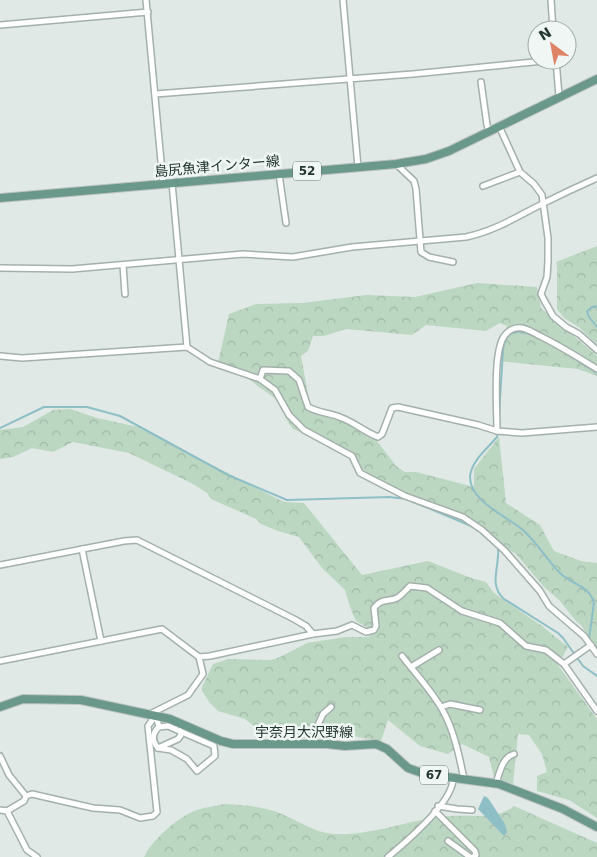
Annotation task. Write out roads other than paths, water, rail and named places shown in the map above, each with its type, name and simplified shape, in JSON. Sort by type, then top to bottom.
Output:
[{"type":"main road","name":"島尻魚津インター線","points":[[0,198],[396,164],[436,156],[597,78]]},
{"type":"main road","name":"宇奈月大沢野線","points":[[0,707],[23,699],[60,699],[89,702],[153,715],[185,725],[221,742],[233,744],[346,746],[376,744],[387,749],[401,763],[414,771],[496,783],[555,805],[597,827]]},
{"type":"street","points":[[146,0],[156,94],[162,184]]},
{"type":"street","points":[[343,0],[358,167]]},
{"type":"street","points":[[551,0],[553,20]]},
{"type":"street","points":[[0,25],[148,12]]},
{"type":"street","points":[[156,94],[413,74],[527,63]]},
{"type":"street","points":[[556,70],[559,96]]},
{"type":"street","points":[[481,82],[489,131]]},
{"type":"street","points":[[500,126],[520,172],[534,184],[542,195],[548,238],[548,261],[547,277],[541,294],[553,316],[566,327],[579,334],[597,350]]},
{"type":"street","points":[[396,164],[414,181],[421,252],[453,262]]},
{"type":"street","points":[[483,186],[520,172]]},
{"type":"street","points":[[279,174],[286,223]]},
{"type":"street","points":[[0,268],[72,269],[243,254],[293,257],[352,247],[450,239],[483,234],[597,178]]},
{"type":"street","points":[[172,183],[187,347]]},
{"type":"street","points":[[123,265],[125,294]]},
{"type":"street","points":[[497,431],[500,346],[504,336],[509,331],[514,328],[527,329],[557,344],[597,369]]},
{"type":"street","points":[[0,356],[22,358],[187,347],[210,362],[260,379],[275,390],[289,415],[304,430],[352,456],[360,473],[405,496],[450,511],[477,526],[505,551],[540,590],[549,606],[584,636],[597,654]]},
{"type":"street","points":[[260,379],[263,370],[289,371],[299,380],[308,407],[316,411],[341,417],[378,437],[382,434],[392,408],[398,407],[497,431],[522,433],[597,427]]},
{"type":"street","points":[[0,565],[124,541],[138,540],[294,619],[306,626],[312,634]]},
{"type":"street","points":[[82,549],[101,641]]},
{"type":"street","points":[[199,657],[312,634],[337,631],[352,625],[366,632],[374,630],[376,626],[374,608],[377,604],[385,600],[398,598],[410,586],[418,586],[427,588],[462,611],[500,623],[526,646],[546,650],[564,664],[597,711]]},
{"type":"street","points":[[0,661],[162,628],[199,657],[203,674],[188,695],[153,715],[148,726],[157,812],[152,816],[140,818],[120,810],[93,808],[32,794],[26,796],[24,801],[7,811],[0,810]]},
{"type":"street","points":[[564,664],[591,645]]},
{"type":"street","points":[[411,667],[439,650]]},
{"type":"street","points":[[402,656],[441,707],[459,753],[464,779]]},
{"type":"street","points":[[441,707],[450,704],[480,710]]},
{"type":"street","points":[[309,744],[324,714],[332,707]]},
{"type":"street","points":[[153,715],[159,727]]},
{"type":"street","points":[[168,726],[214,746],[215,756],[197,771],[187,759],[170,750],[158,748],[153,736],[154,731],[159,727],[168,726]]},
{"type":"street","points":[[158,748],[178,739],[180,731]]},
{"type":"street","points":[[496,783],[504,760],[514,754]]},
{"type":"street","points":[[0,756],[9,776],[26,796]]},
{"type":"street","points":[[388,857],[437,808],[450,792],[453,778]]},
{"type":"street","points":[[437,808],[472,810]]},
{"type":"street","points":[[437,808],[475,851],[476,855],[471,857],[448,840]]},
{"type":"street","points":[[7,811],[27,850],[37,857]]},
{"type":"water","points":[[484,796],[488,798],[505,824],[507,832],[504,836],[478,809]]},
{"type":"waterway","points":[[597,306],[587,311],[597,327]]},
{"type":"waterway","points":[[499,416],[503,347],[510,334],[524,332],[534,336],[597,373]]},
{"type":"waterway","points":[[0,428],[44,407],[87,407],[120,416],[228,475],[287,500],[389,497],[407,499]]},
{"type":"waterway","points":[[498,431],[497,437],[473,466],[470,477],[472,486],[483,502],[525,532],[560,573],[590,594],[594,602],[589,639]]},
{"type":"waterway","points":[[411,501],[474,527]]},
{"type":"waterway","points":[[498,547],[496,582],[499,594],[558,633],[583,666],[597,676]]}]
